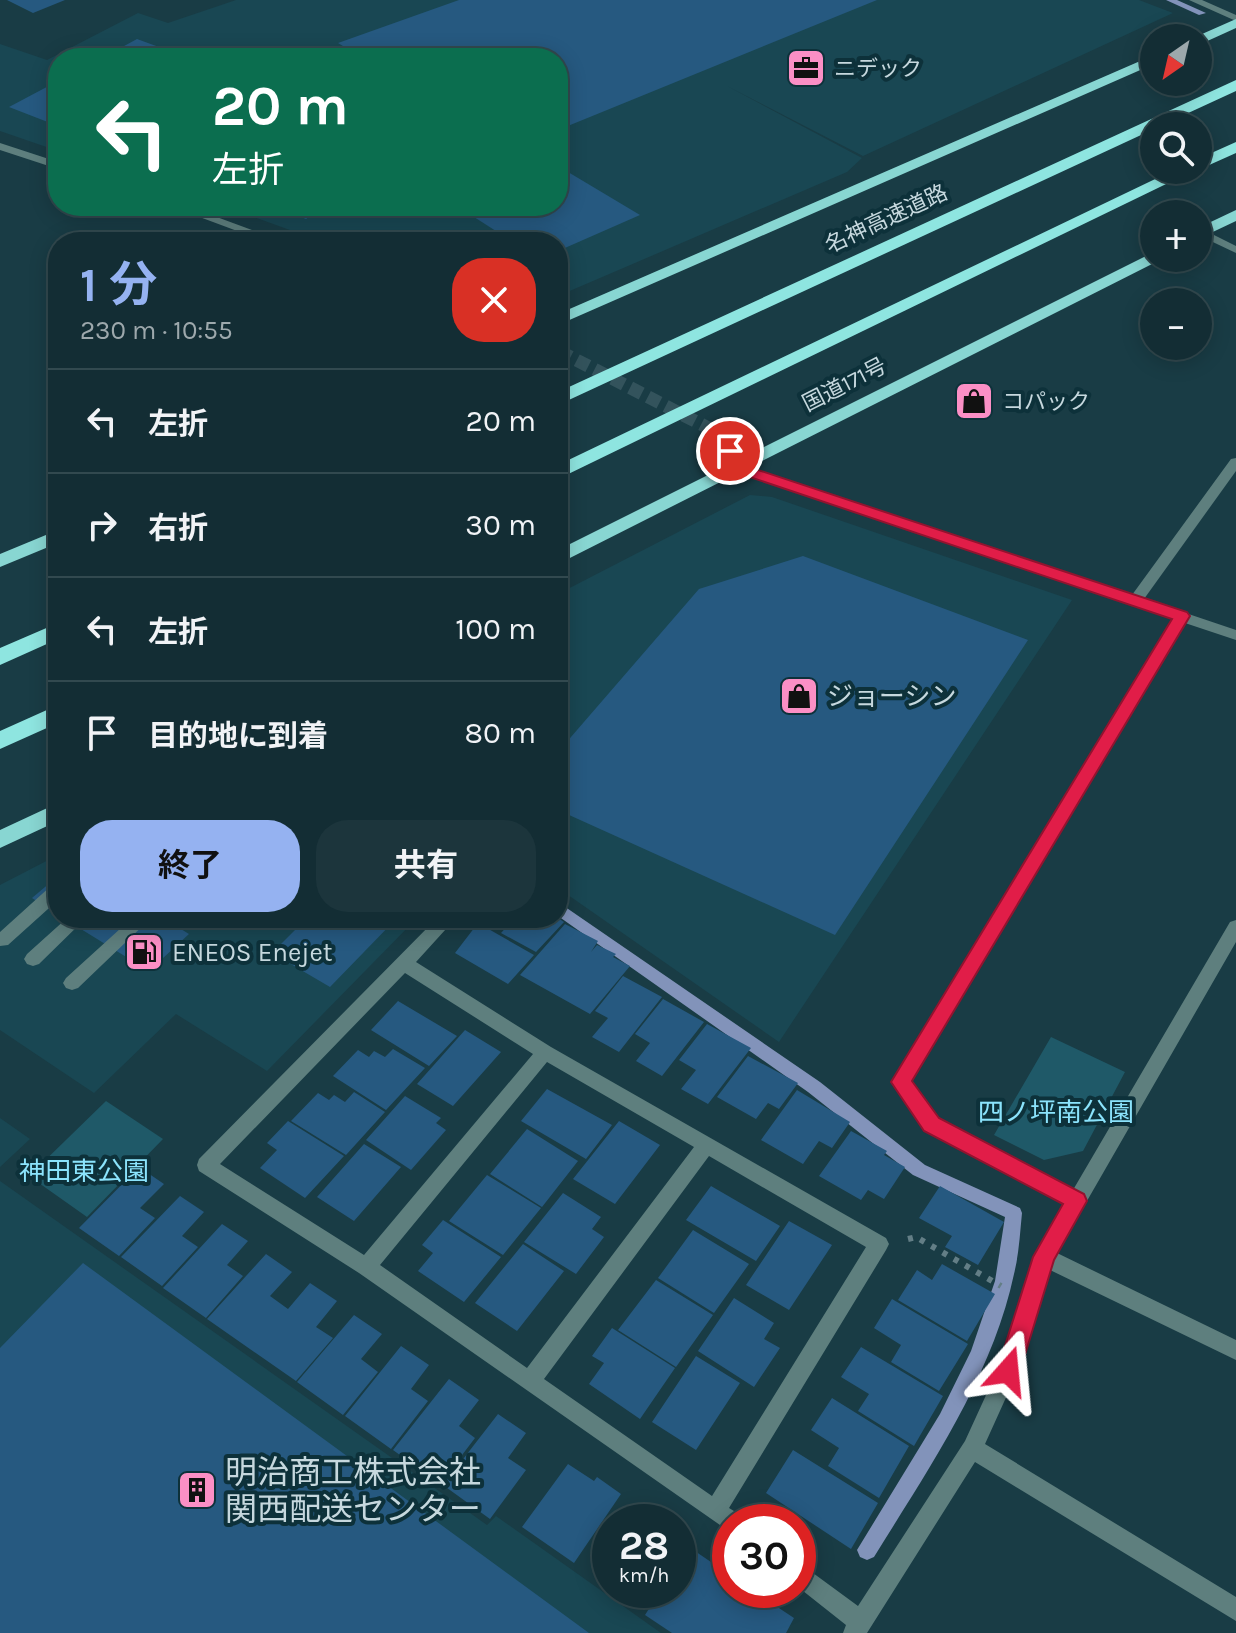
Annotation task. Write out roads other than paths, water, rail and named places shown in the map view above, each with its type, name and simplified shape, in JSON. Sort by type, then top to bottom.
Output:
[{"type":"highway","points":[[1212,33],[1236,20]]},
{"type":"highway","points":[[568,316],[1140,65]]},
{"type":"highway","name":"名神高速道路","points":[[568,394],[1236,85]]},
{"type":"highway","points":[[1212,158],[1236,147]]},
{"type":"highway","points":[[568,468],[1158,184]]},
{"type":"highway","points":[[1212,228],[1236,215]]},
{"type":"highway","name":"国道171号","points":[[568,553],[1140,264]]},
{"type":"highway","points":[[0,561],[48,540]]},
{"type":"highway","points":[[0,657],[48,635]]},
{"type":"highway","points":[[0,741],[48,718]]},
{"type":"highway","points":[[0,840],[48,816]]},
{"type":"street","points":[[1194,0],[1236,20]]},
{"type":"street","points":[[0,146],[48,163]]},
{"type":"street","points":[[204,216],[250,232]]},
{"type":"street","points":[[1212,239],[1236,250]]},
{"type":"street","points":[[722,435],[737,468],[1236,635]]},
{"type":"street","points":[[1135,601],[1236,462]]},
{"type":"street","points":[[1076,1201],[932,1124],[901,1082],[1182,616]]},
{"type":"street","points":[[2,940],[48,899]]},
{"type":"street","points":[[816,1589],[857,1627],[972,1448],[1008,1371],[1044,1257],[1236,927]]},
{"type":"street","points":[[33,959],[67,928]]},
{"type":"street","points":[[72,983],[132,928]]},
{"type":"street","points":[[438,928],[206,1165],[366,1267],[712,1508]]},
{"type":"street","points":[[403,963],[545,1052],[879,1244],[730,1504]]},
{"type":"street","points":[[366,1267],[545,1052]]},
{"type":"street","points":[[530,1381],[706,1145]]},
{"type":"street","points":[[1044,1257],[1236,1350]]},
{"type":"street","points":[[972,1448],[1236,1610]]},
{"type":"waterway","points":[[1170,0],[1202,13]]},
{"type":"waterway","points":[[568,915],[814,1087],[919,1170],[1014,1213],[1004,1281],[980,1353],[946,1421],[867,1550]]},
{"type":"tunnel","points":[[568,356],[722,435]]},
{"type":"place","name":"ニデック","points":[[806,68]]},
{"type":"place","name":"コパック","points":[[974,401]]},
{"type":"place","name":"ジョーシン","points":[[799,696]]},
{"type":"place","name":"ENEOS Enejet","points":[[144,952]]},
{"type":"place","name":"明治商工株式会社 関西配送センター","points":[[197,1490]]},
{"type":"park label","name":"四ノ坪南公園","points":[[1056,1112]]},
{"type":"park label","name":"神田東公園","points":[[84,1171]]}]
